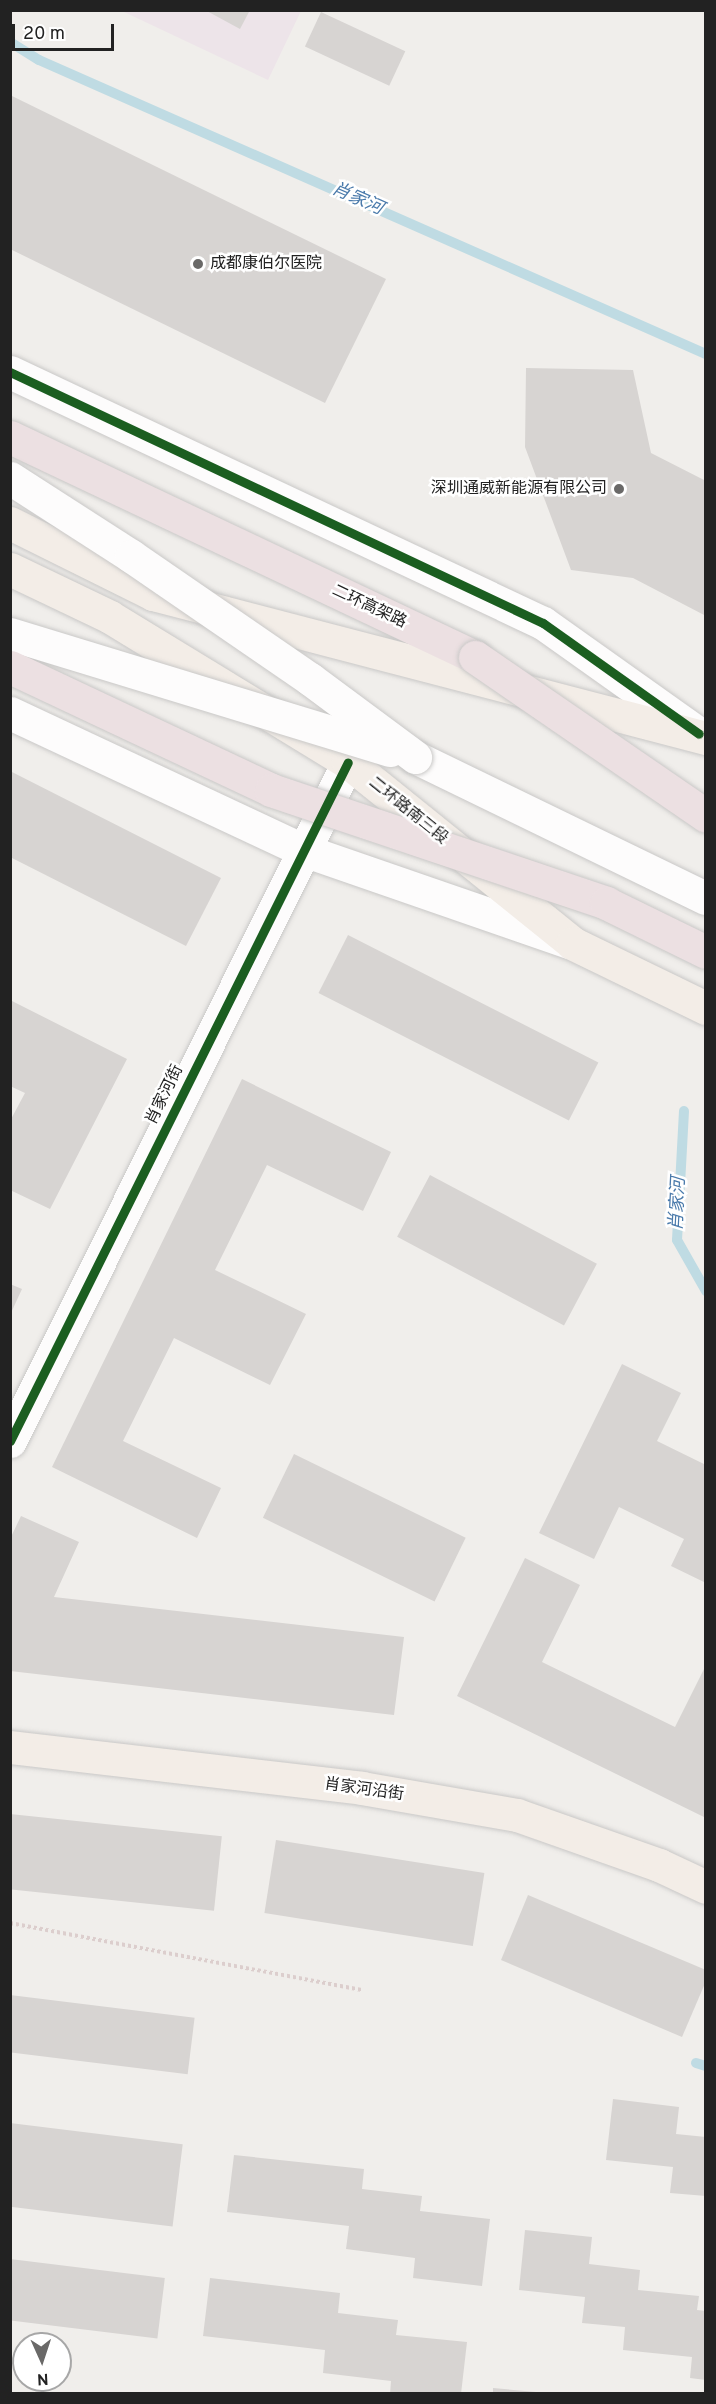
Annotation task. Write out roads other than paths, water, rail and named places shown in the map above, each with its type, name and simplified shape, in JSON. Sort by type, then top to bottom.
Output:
[{"type":"highway","name":"二环高架路","points":[[10,437],[475,657],[705,816]]},
{"type":"highway","points":[[10,667],[271,790],[606,903],[705,952]]},
{"type":"main road","points":[[10,523],[153,594],[702,736]]},
{"type":"main road","name":"二环路南三段","points":[[10,569],[110,617],[348,762],[572,943],[705,1008]]},
{"type":"main road","name":"肖家河沿街","points":[[10,1747],[362,1788],[517,1815],[659,1865],[705,1887]]},
{"type":"street","points":[[10,372],[543,623],[702,736]]},
{"type":"street","points":[[10,478],[131,556],[310,679],[415,757]]},
{"type":"street","points":[[10,634],[415,757],[705,898]]},
{"type":"street","points":[[10,712],[303,849],[572,943]]},
{"type":"street","name":"肖家河街","points":[[10,1442],[348,762]]},
{"type":"waterway","name":"肖家河","points":[[10,42],[39,60],[706,354]]},
{"type":"waterway","name":"肖家河","points":[[684,1111],[677,1240],[706,1291]]},
{"type":"waterway","points":[[696,2063],[706,2066]]},
{"type":"place","name":"成都康伯尔医院","points":[[198,264]]},
{"type":"place","name":"深圳通威新能源有限公司","points":[[619,489]]}]
